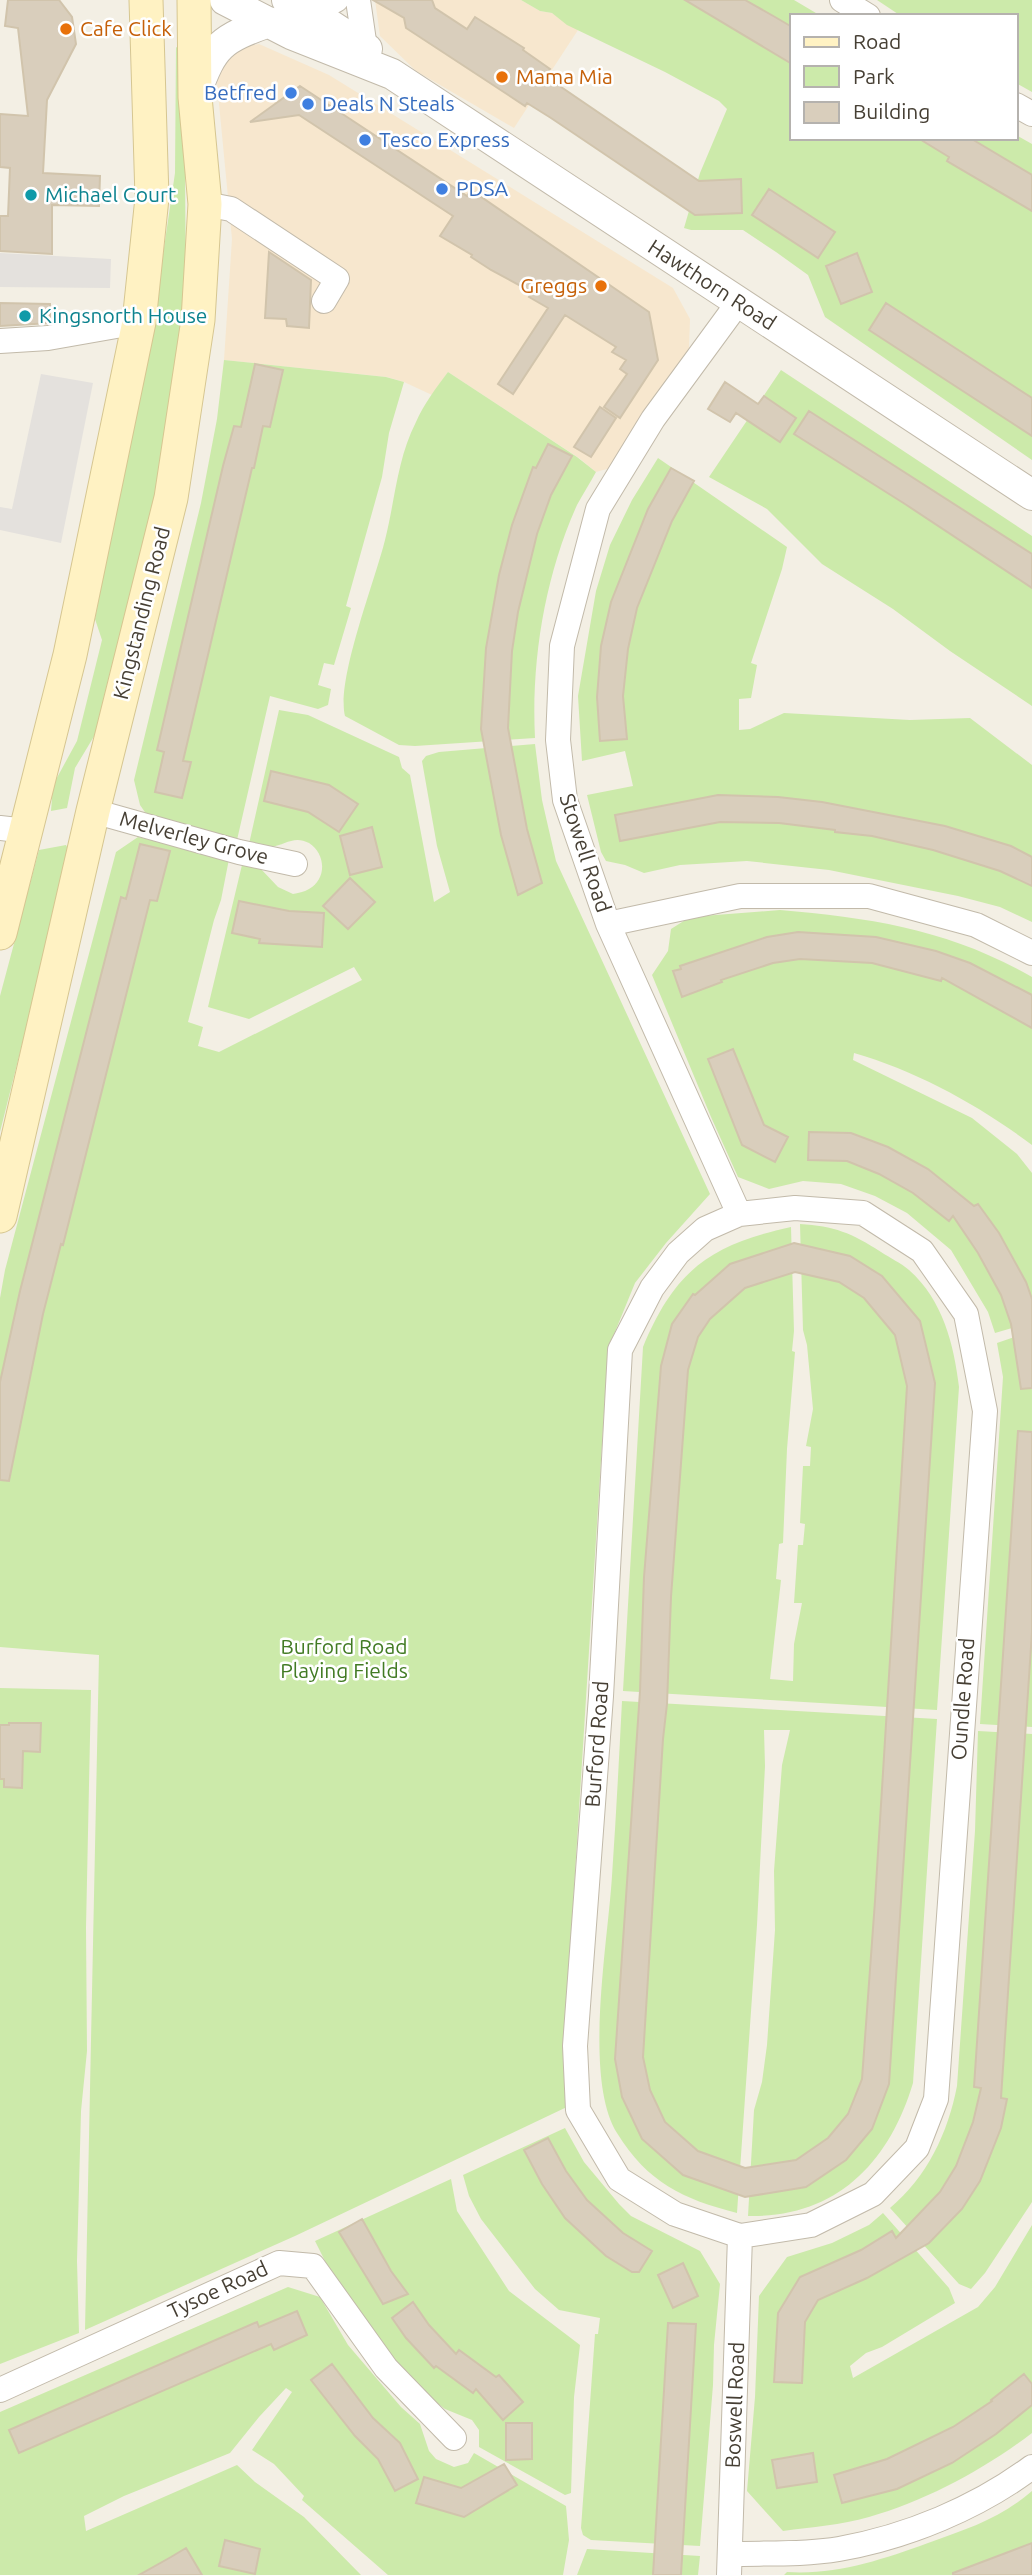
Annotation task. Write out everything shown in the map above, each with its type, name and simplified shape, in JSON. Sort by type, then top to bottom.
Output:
[{"type":"main road","points":[[0,933],[13,830],[70,655],[139,322],[152,198],[146,0]]},
{"type":"main road","name":"Kingstanding Road","points":[[0,1216],[93,811],[171,498],[198,320],[205,204],[195,97],[194,0]]},
{"type":"street","name":"Hawthorn Road","points":[[225,0],[301,9],[360,53],[1032,495]]},
{"type":"street","points":[[358,0],[360,53]]},
{"type":"street","points":[[842,0],[865,14]]},
{"type":"street","points":[[195,97],[205,68],[215,50],[230,37],[301,9]]},
{"type":"street","name":"Hawthorn Road","points":[[301,9],[291,34],[360,53]]},
{"type":"street","points":[[205,204],[231,209],[337,279],[324,301]]},
{"type":"street","name":"Stowell Road","points":[[738,303],[653,419],[598,509],[562,646],[558,740],[565,800],[608,924],[739,1214]]},
{"type":"street","points":[[0,341],[48,338],[139,322]]},
{"type":"street","name":"Melverley Grove","points":[[93,811],[239,852],[295,864]]},
{"type":"street","points":[[608,924],[740,896],[869,897],[976,925],[1032,953]]},
{"type":"street","name":"Oundle Road","points":[[739,1214],[795,1208],[863,1213],[922,1251],[966,1314],[985,1411],[936,2099],[917,2148],[873,2194],[811,2225],[740,2236]]},
{"type":"street","name":"Burford Road","points":[[739,1214],[705,1229],[678,1253],[652,1288],[620,1350],[601,1696],[575,2046],[578,2110],[619,2179],[675,2214],[740,2236]]},
{"type":"street","name":"Boswell Road","points":[[730,2564],[740,2236]]},
{"type":"street","name":"Tysoe Road","points":[[0,2390],[279,2263],[313,2266],[386,2368],[454,2438]]},
{"type":"street","points":[[730,2564],[788,2553],[838,2549],[915,2529],[980,2501],[1032,2467]]},
{"type":"shaded area","points":[[375,0],[521,0],[540,11],[552,13],[578,30],[514,128],[416,71],[380,36]]},
{"type":"shaded area","points":[[259,44],[329,75],[673,288],[690,319],[689,348],[614,467],[596,472],[448,372],[432,395],[387,377],[224,360],[232,239],[215,62],[238,48]]},
{"type":"shaded area","points":[[0,253],[111,259],[110,288],[0,287]]},
{"type":"shaded area","points":[[41,374],[93,383],[61,543],[0,530],[0,507],[12,509]]},
{"type":"green space","points":[[521,0],[794,0],[818,14],[790,14],[790,140],[1018,140],[1018,136],[1032,144],[1032,460],[825,317],[808,275],[743,230],[684,228],[700,173],[727,109],[719,101],[665,72],[567,25],[552,13],[540,11]]},
{"type":"green space","points":[[877,0],[1032,0],[1032,92],[1018,84],[1018,14],[898,14]]},
{"type":"green space","points":[[176,47],[184,52],[186,293],[168,453],[96,733],[75,768],[67,808],[51,811],[53,785],[77,741],[102,640],[95,619],[160,275],[175,173]]},
{"type":"green space","points":[[224,360],[386,377],[404,382],[389,433],[382,477],[346,606],[351,608],[334,665],[324,663],[318,685],[331,689],[328,705],[318,709],[270,696],[237,840],[149,818],[140,805],[134,780],[201,503],[217,419]]},
{"type":"green space","points":[[781,370],[1032,536],[1032,706],[893,609],[822,564],[767,509],[709,477]]},
{"type":"green space","points":[[448,372],[596,472],[577,505],[566,532],[556,560],[542,619],[535,679],[535,738],[399,745],[345,716],[346,679],[385,540],[405,451],[423,409]]},
{"type":"green space","points":[[658,458],[787,547],[751,663],[757,665],[751,698],[739,699],[739,730],[750,729],[784,713],[910,720],[970,718],[1032,765],[1032,922],[1000,907],[958,896],[829,870],[747,861],[680,865],[644,873],[606,861],[601,852],[587,795],[633,786],[625,751],[582,761],[578,696],[596,591],[610,545],[632,500]]},
{"type":"green space","name":"Burford Road Playing Fields","points":[[279,710],[308,715],[399,757],[402,768],[410,775],[434,902],[450,892],[437,846],[422,761],[426,756],[439,752],[535,744],[542,800],[556,861],[710,1194],[635,1283],[608,1349],[564,2048],[569,2106],[295,2236],[85,2330],[99,1655],[0,1647],[0,1298],[5,1270],[116,852],[138,837],[229,859],[221,900],[188,1022],[203,1027],[198,1046],[219,1052],[362,980],[354,967],[249,1019],[208,1007],[242,865],[260,868],[278,887],[293,894],[315,885],[321,873],[319,853],[309,843],[294,840],[269,847],[249,844]]},
{"type":"green space","points":[[66,845],[70,853],[0,1132],[0,996],[39,850]]},
{"type":"green space","points":[[780,910],[879,922],[941,937],[1001,961],[1032,977],[1032,1145],[969,1103],[901,1069],[854,1053],[853,1060],[972,1118],[1017,1154],[1032,1173],[1032,1322],[995,1333],[988,1312],[951,1250],[907,1213],[875,1196],[841,1184],[803,1181],[769,1189],[738,1177],[652,975],[668,951],[671,929],[690,917]]},
{"type":"green space","points":[[800,1224],[852,1235],[906,1267],[930,1295],[950,1339],[959,1387],[937,1710],[623,1691],[643,1347],[668,1298],[699,1265],[738,1243],[791,1227],[794,1331],[792,1351],[795,1352],[783,1543],[779,1544],[776,1579],[781,1580],[770,1679],[793,1681],[794,1644],[802,1603],[794,1603],[798,1545],[803,1545],[805,1524],[800,1523],[803,1466],[810,1466],[811,1447],[806,1446],[813,1409],[803,1330]]},
{"type":"green space","points":[[1032,1331],[1032,1727],[980,1724],[1003,1377],[997,1343]]},
{"type":"green space","points":[[0,1688],[91,1690],[86,1928],[87,2051],[81,2111],[77,2261],[79,2333],[0,2364]]},
{"type":"green space","points":[[622,1701],[937,1719],[913,2083],[903,2112],[873,2161],[855,2180],[833,2196],[808,2207],[779,2214],[748,2216],[754,2110],[762,2082],[767,2045],[775,1930],[774,1871],[782,1765],[790,1730],[764,1730],[765,1766],[757,1925],[737,2213],[683,2195],[654,2177],[641,2165],[617,2133],[607,2109],[601,2079],[600,2009],[612,1876]]},
{"type":"green space","points":[[978,1731],[1032,1734],[1032,2202],[985,2273],[971,2289],[959,2284],[890,2208],[915,2182],[934,2153],[948,2121],[957,2086],[975,1831]]},
{"type":"green space","points":[[565,2128],[584,2162],[619,2204],[631,2216],[700,2251],[720,2284],[700,2546],[591,2540],[583,2535],[581,2528],[595,2334],[598,2334],[600,2318],[559,2310],[535,2289],[481,2219],[469,2196],[463,2175]]},
{"type":"green space","points":[[451,2179],[457,2211],[509,2291],[580,2345],[574,2397],[571,2493],[565,2495],[479,2447],[479,2430],[472,2420],[445,2409],[414,2386],[344,2299],[315,2241]]},
{"type":"green space","points":[[883,2213],[949,2288],[955,2303],[882,2347],[866,2353],[850,2366],[853,2378],[978,2307],[995,2287],[1032,2225],[1032,2433],[975,2471],[912,2502],[858,2520],[783,2531],[747,2491],[755,2397],[759,2296],[787,2257],[832,2243],[869,2225]]},
{"type":"green space","points":[[288,2287],[320,2297],[348,2345],[401,2407],[420,2424],[429,2451],[436,2459],[454,2467],[468,2463],[474,2453],[566,2506],[569,2540],[563,2575],[388,2575],[302,2500],[304,2496],[274,2464],[252,2450],[292,2392],[286,2388],[230,2453],[124,2496],[84,2516],[86,2531],[237,2465],[255,2482],[304,2517],[361,2575],[0,2575],[0,2412]]},
{"type":"green space","points":[[1032,2491],[1032,2575],[784,2575],[787,2572],[841,2569],[893,2555],[983,2522],[1008,2509]]},
{"type":"green space","points":[[587,2549],[700,2556],[698,2575],[577,2575]]},
{"type":"building","points":[[8,0],[59,0],[72,17],[76,44],[47,100],[43,173],[100,176],[99,206],[52,205],[52,254],[0,251],[0,216],[8,216],[10,168],[0,167],[0,114],[28,116],[18,28],[5,26]]},
{"type":"building","points":[[373,0],[432,0],[435,8],[467,29],[475,17],[524,48],[523,50],[550,69],[545,76],[699,181],[741,179],[742,213],[695,215],[551,118],[527,103],[525,106],[406,28],[404,18]]},
{"type":"building","points":[[685,0],[745,0],[790,26],[790,63]]},
{"type":"building","points":[[300,86],[467,196],[471,190],[649,312],[658,360],[620,418],[604,407],[627,374],[620,369],[626,360],[612,352],[616,347],[565,315],[513,394],[498,384],[548,308],[529,297],[532,292],[491,270],[440,236],[453,216],[299,115],[250,122]]},
{"type":"building","points":[[921,140],[973,140],[1032,175],[1032,211],[947,161],[949,157]]},
{"type":"building","points":[[769,189],[835,232],[818,258],[752,215]]},
{"type":"building","points":[[269,252],[311,280],[309,328],[287,326],[286,319],[265,318]]},
{"type":"building","points":[[857,253],[872,292],[841,304],[826,266]]},
{"type":"building","name":"Kingsnorth House","points":[[0,303],[50,304],[50,323],[0,326]]},
{"type":"building","points":[[886,303],[1032,398],[1032,436],[869,330]]},
{"type":"building","points":[[255,364],[283,370],[270,427],[263,426],[252,468],[183,761],[191,762],[182,798],[155,792],[164,752],[157,750],[223,466],[234,426],[241,427]]},
{"type":"building","points":[[725,382],[758,404],[764,396],[796,418],[780,442],[736,413],[730,422],[708,409]]},
{"type":"building","points":[[600,407],[616,418],[591,457],[574,447]]},
{"type":"building","points":[[809,411],[1032,554],[1032,588],[794,434]]},
{"type":"building","points":[[548,444],[572,456],[551,495],[537,534],[518,612],[512,651],[508,728],[527,829],[542,883],[518,895],[501,835],[481,729],[486,648],[499,575],[512,525],[533,467],[536,468]]},
{"type":"building","points":[[671,468],[694,481],[672,521],[637,608],[628,649],[623,696],[627,739],[600,741],[597,697],[601,646],[611,602],[648,509]]},
{"type":"building","points":[[271,771],[329,785],[358,804],[339,832],[308,812],[264,801]]},
{"type":"building","points":[[718,795],[822,802],[945,826],[1011,846],[1032,857],[1032,886],[1000,871],[933,850],[872,836],[779,823],[720,822],[620,841],[615,815]]},
{"type":"building","points":[[372,827],[382,867],[350,875],[340,836]]},
{"type":"building","points":[[140,844],[170,851],[157,901],[150,900],[43,1314],[9,1481],[0,1480],[0,1382],[20,1291],[121,897],[126,899]]},
{"type":"building","points":[[350,878],[375,902],[348,929],[323,906]]},
{"type":"building","points":[[239,901],[289,911],[324,913],[322,947],[259,943],[260,939],[232,933]]},
{"type":"building","points":[[798,932],[876,937],[936,951],[970,963],[1032,995],[1032,1028],[942,978],[941,981],[872,963],[800,959],[773,963],[721,980],[722,982],[682,997],[673,971],[681,969],[680,966],[767,937]]},
{"type":"building","points":[[733,1049],[764,1125],[788,1137],[775,1162],[742,1145],[708,1059]]},
{"type":"building","points":[[809,1132],[851,1133],[888,1147],[928,1169],[974,1206],[978,1204],[999,1233],[1026,1282],[1032,1299],[1032,1388],[1021,1389],[1011,1324],[1001,1295],[978,1253],[953,1216],[949,1221],[913,1193],[879,1174],[847,1161],[808,1160]]},
{"type":"building","points":[[794,1243],[850,1256],[882,1276],[920,1321],[935,1383],[889,2084],[872,2129],[846,2160],[806,2187],[745,2197],[683,2175],[642,2139],[622,2097],[615,2059],[640,1691],[644,1577],[661,1366],[672,1324],[693,1294],[730,1264]],"holes":[[[795,1272],[839,1282],[864,1298],[895,1335],[907,1386],[862,2079],[848,2114],[828,2138],[796,2160],[745,2168],[698,2151],[665,2122],[650,2090],[643,2057],[667,1704],[671,1597],[688,1370],[698,1337],[710,1319],[745,1288]]]},
{"type":"building","points":[[1018,1431],[1032,1432],[1032,1632],[1001,2098],[1007,2099],[1001,2128],[980,2181],[962,2209],[929,2243],[867,2278],[818,2300],[805,2322],[802,2383],[774,2382],[778,2313],[800,2277],[861,2250],[892,2231],[896,2238],[940,2192],[956,2166],[973,2122],[981,2088],[974,2087]]},
{"type":"building","points":[[41,1723],[40,1752],[23,1751],[22,1788],[4,1787],[4,1779],[0,1779],[0,1725]]},
{"type":"building","points":[[548,2138],[566,2171],[587,2200],[623,2233],[652,2251],[639,2272],[632,2272],[606,2256],[565,2218],[542,2184],[524,2150]]},
{"type":"building","points":[[362,2219],[391,2271],[408,2294],[383,2304],[339,2232]]},
{"type":"building","points":[[683,2263],[698,2296],[673,2308],[658,2275]]},
{"type":"building","points":[[413,2302],[429,2325],[456,2354],[459,2350],[496,2377],[499,2375],[523,2402],[503,2420],[476,2389],[473,2393],[436,2366],[434,2368],[406,2338],[392,2318]]},
{"type":"building","points":[[297,2311],[307,2335],[274,2350],[271,2344],[19,2453],[9,2430],[257,2322],[259,2327]]},
{"type":"building","points":[[668,2323],[696,2324],[690,2425],[681,2575],[653,2575]]},
{"type":"building","points":[[332,2364],[373,2418],[400,2443],[418,2479],[395,2491],[378,2459],[355,2436],[311,2380]]},
{"type":"building","points":[[1024,2374],[1032,2384],[1032,2405],[996,2434],[952,2463],[897,2489],[842,2503],[834,2475],[887,2459],[953,2427],[992,2401]]},
{"type":"building","points":[[506,2423],[532,2423],[532,2459],[506,2460]]},
{"type":"building","points":[[813,2453],[817,2482],[777,2488],[772,2460]]},
{"type":"building","points":[[504,2464],[517,2485],[464,2517],[416,2503],[424,2477],[461,2488]]},
{"type":"building","points":[[225,2540],[260,2549],[255,2574],[219,2566]]},
{"type":"building","points":[[1032,2543],[1032,2575],[953,2575],[953,2573]]},
{"type":"building","points":[[186,2548],[202,2575],[139,2575],[171,2557]]},
{"type":"place","name":"Cafe Click","points":[[66,29]]},
{"type":"place","name":"Mama Mia","points":[[502,77]]},
{"type":"place","name":"Betfred","points":[[291,93]]},
{"type":"place","name":"Deals N Steals","points":[[308,104]]},
{"type":"place","name":"Tesco Express","points":[[365,140]]},
{"type":"place","name":"PDSA","points":[[442,189]]},
{"type":"place","name":"Michael Court","points":[[31,195]]},
{"type":"place","name":"Greggs","points":[[601,286]]},
{"type":"place","name":"Kingsnorth House","points":[[25,316]]}]
